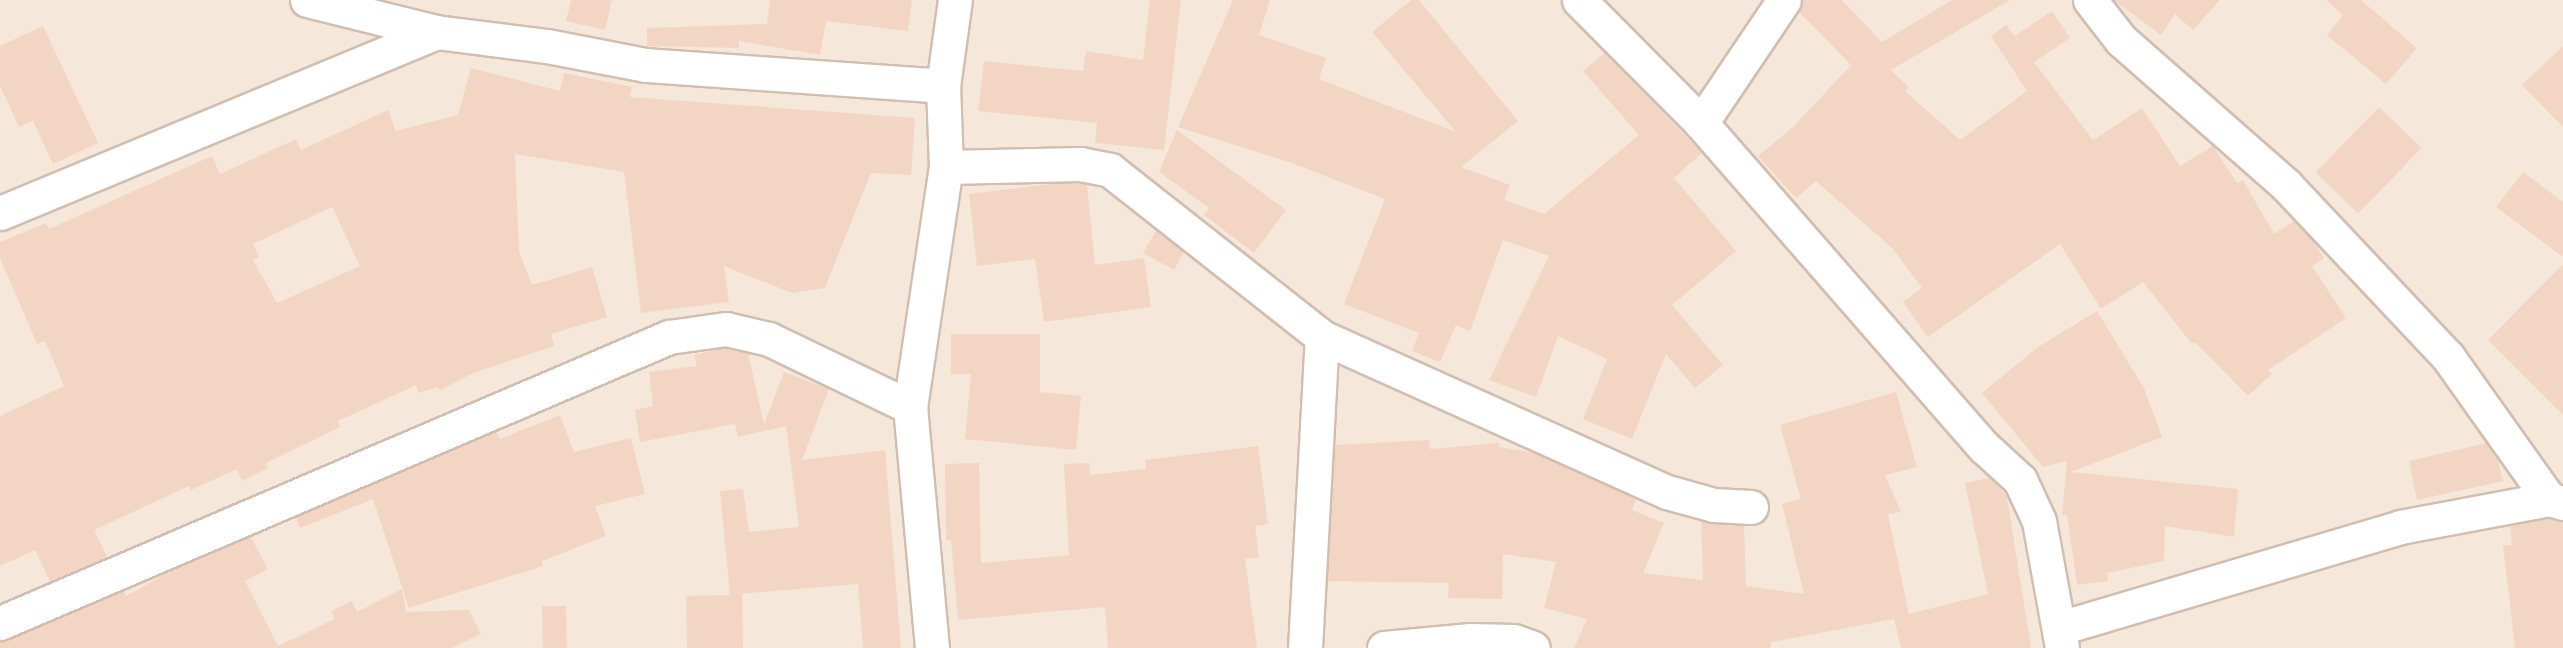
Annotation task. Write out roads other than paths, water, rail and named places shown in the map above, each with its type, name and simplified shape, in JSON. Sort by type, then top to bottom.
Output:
[{"type":"street","points":[[307,0],[436,32],[547,46],[646,65],[943,86]]},
{"type":"street","points":[[932,648],[910,408],[946,167],[943,86],[955,0]]},
{"type":"street","points":[[1579,0],[1701,123],[1984,447],[2020,480],[2039,521],[2061,638],[2400,527],[2556,501],[2448,357],[2286,185],[2121,40],[2090,0]]},
{"type":"street","points":[[1701,123],[1784,0]]},
{"type":"street","points":[[0,213],[436,32]]},
{"type":"street","points":[[946,167],[1080,164],[1110,170],[1322,336],[1667,492],[1714,505],[1751,507]]},
{"type":"street","points":[[0,623],[669,337],[726,329],[769,339],[910,408]]},
{"type":"street","points":[[1305,648],[1322,336]]},
{"type":"street","points":[[1384,648],[1471,640],[1514,641],[1533,648]]}]
